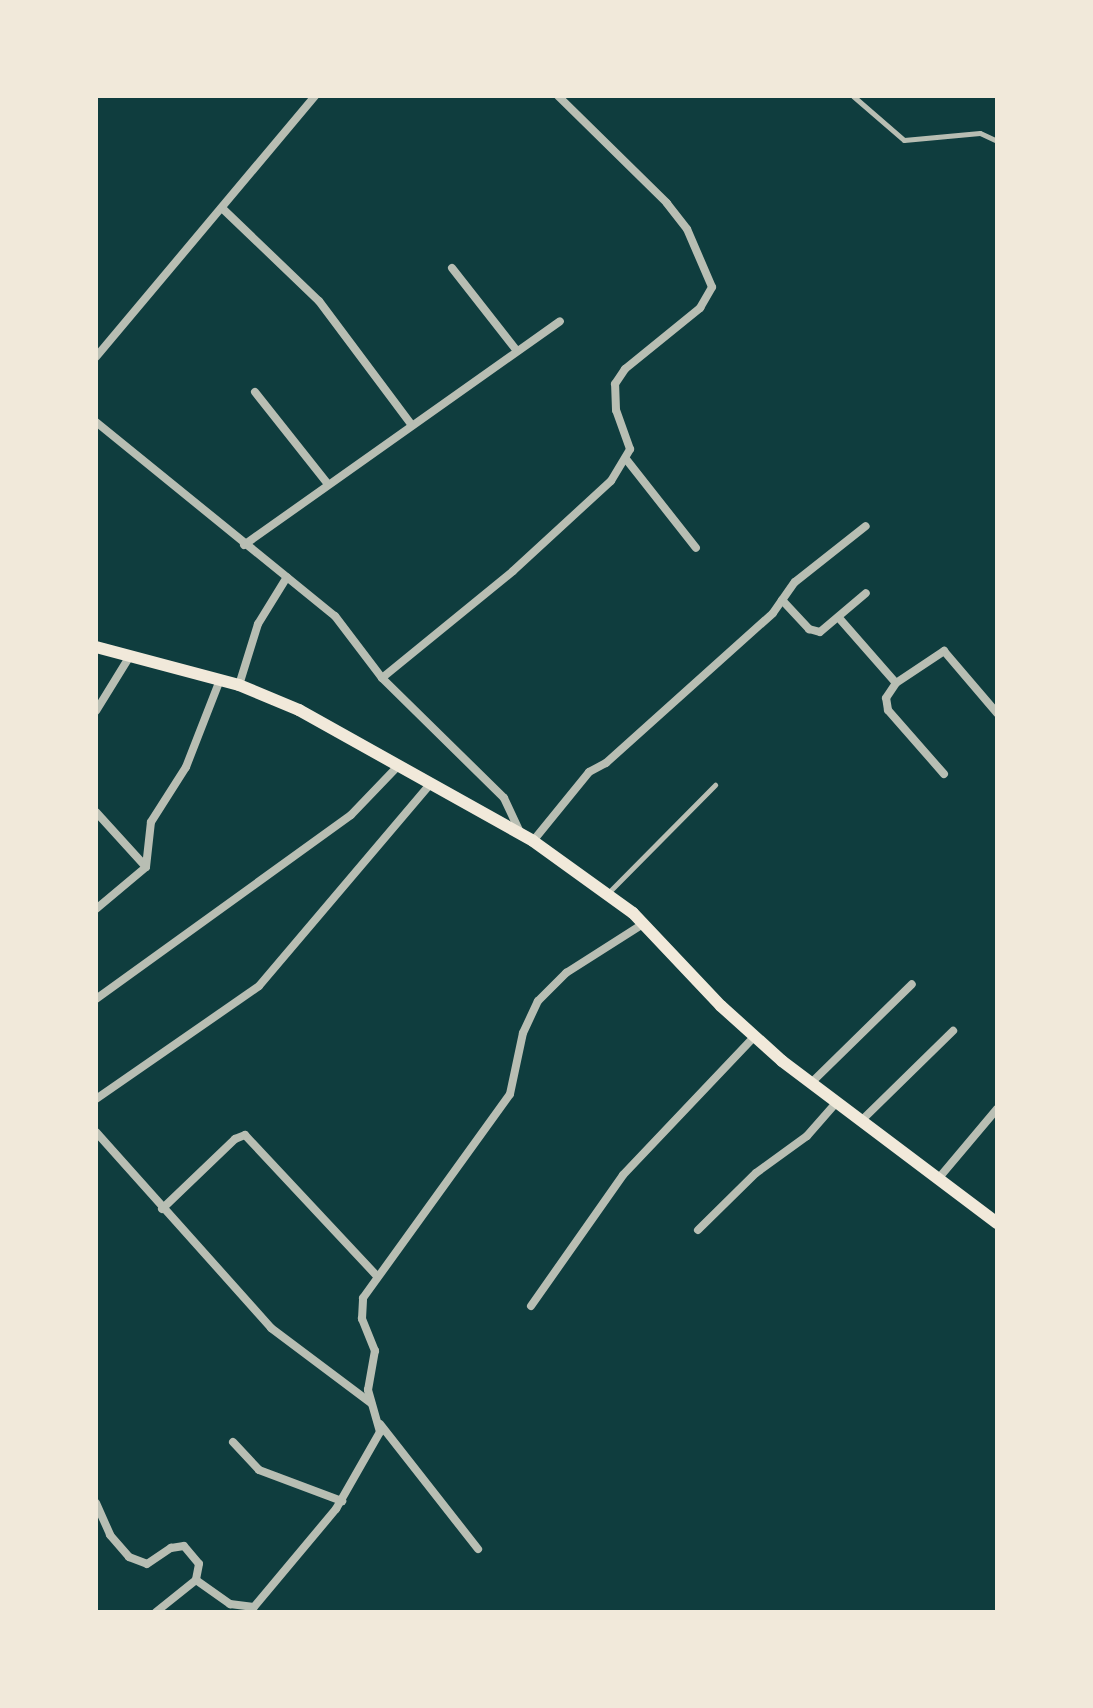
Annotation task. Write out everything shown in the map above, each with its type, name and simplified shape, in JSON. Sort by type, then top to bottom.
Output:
[{"type":"main road","points":[[96,647],[239,685],[299,710],[527,838],[609,893],[755,1036],[811,1083],[997,1223]]},
{"type":"street","points":[[96,357],[315,96]]},
{"type":"street","points":[[382,678],[581,510],[626,459],[629,436],[616,410],[615,384],[625,369],[709,298],[711,278],[687,229],[667,203],[558,96]]},
{"type":"street","points":[[223,209],[319,301],[411,424]]},
{"type":"street","points":[[452,268],[517,351]]},
{"type":"street","points":[[244,545],[560,321]]},
{"type":"street","points":[[255,392],[328,484]]},
{"type":"street","points":[[96,422],[335,616],[382,678],[504,798],[527,838],[580,781],[606,763],[782,600],[795,582],[866,526]]},
{"type":"street","points":[[626,459],[696,548]]},
{"type":"street","points":[[239,685],[258,624],[287,577]]},
{"type":"street","points":[[782,600],[814,632],[839,618],[866,593]]},
{"type":"street","points":[[839,618],[896,683]]},
{"type":"street","points":[[944,774],[888,710],[886,698],[896,683],[944,651],[997,713]]},
{"type":"street","points":[[96,711],[130,656]]},
{"type":"street","points":[[96,909],[146,867],[151,822],[186,767],[220,680]]},
{"type":"street","points":[[96,999],[351,815],[399,765]]},
{"type":"street","points":[[96,1099],[259,986],[431,783]]},
{"type":"street","points":[[96,812],[146,867]]},
{"type":"street","points":[[478,1549],[380,1423],[368,1390],[375,1351],[362,1310],[376,1275],[510,1094],[523,1033],[538,1001],[566,973],[643,924]]},
{"type":"street","points":[[811,1083],[912,984]]},
{"type":"street","points":[[861,1121],[953,1031]]},
{"type":"street","points":[[531,1306],[623,1175],[755,1036]]},
{"type":"street","points":[[698,1230],[756,1173],[795,1147],[836,1103]]},
{"type":"street","points":[[938,1179],[997,1109]]},
{"type":"street","points":[[96,1132],[271,1328],[371,1404]]},
{"type":"street","points":[[162,1209],[235,1139],[245,1135],[376,1275]]},
{"type":"street","points":[[196,1580],[238,1607],[254,1607],[342,1501],[378,1443],[380,1423]]},
{"type":"street","points":[[233,1442],[259,1470],[342,1501]]},
{"type":"street","points":[[96,1503],[110,1535],[129,1557],[147,1564],[171,1548],[184,1546],[199,1564],[196,1580],[156,1612]]},
{"type":"lane","points":[[857,97],[904,140],[980,133],[997,141]]},
{"type":"lane","points":[[609,893],[715,785]]}]
